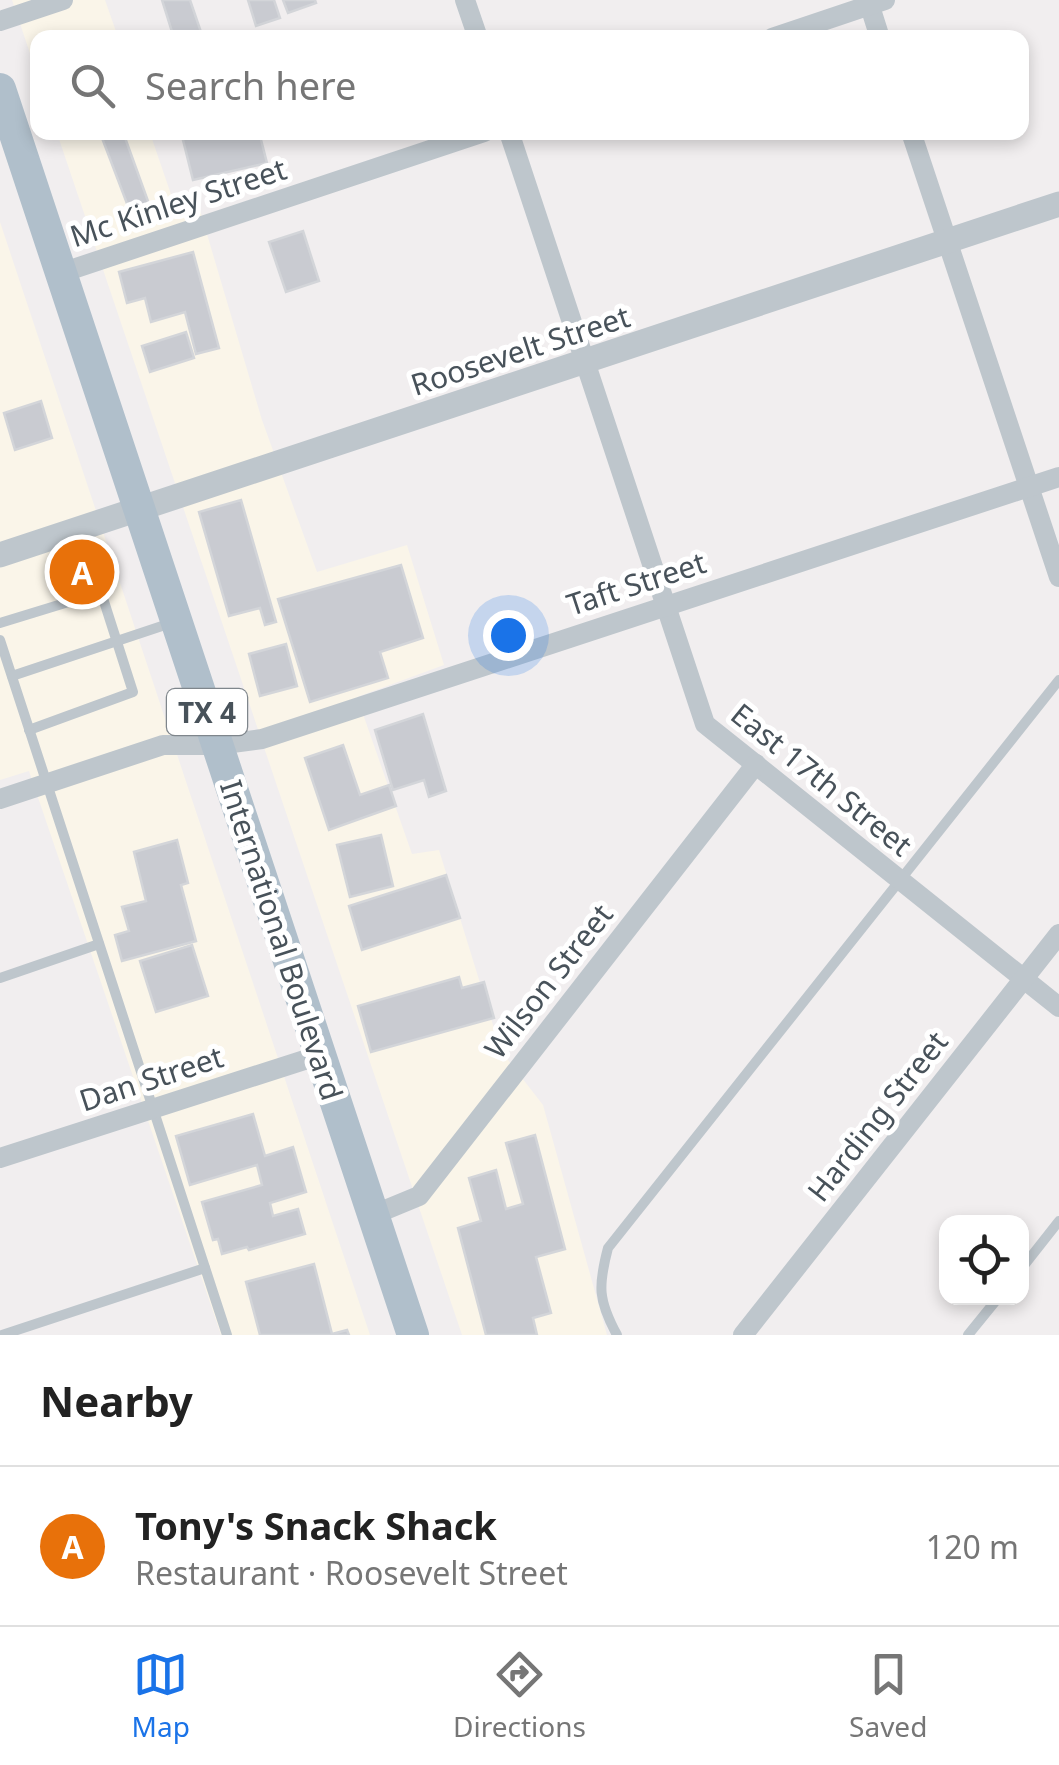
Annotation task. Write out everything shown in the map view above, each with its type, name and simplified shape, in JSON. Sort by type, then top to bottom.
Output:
[{"type":"main road","name":"International Boulevard","points":[[0,89],[10,152],[61,273],[413,1335]]},
{"type":"street","points":[[0,20],[63,0]]},
{"type":"street","points":[[465,0],[475,30]]},
{"type":"street","points":[[795,30],[874,2],[879,30]]},
{"type":"street","name":"Mc Kinley Street","points":[[61,273],[460,140]]},
{"type":"street","name":"East 17th Street","points":[[512,140],[705,724],[1059,1007]]},
{"type":"street","points":[[915,140],[1059,577]]},
{"type":"street","name":"Roosevelt Street","points":[[0,555],[1059,204]]},
{"type":"street","name":"Taft Street","points":[[0,799],[162,745],[262,739],[1059,477]]},
{"type":"street","name":"Wilson Street","points":[[373,1215],[419,1196],[756,764]]},
{"type":"street","name":"Harding Street","points":[[743,1335],[1059,934]]},
{"type":"street","name":"Dan Street","points":[[0,1158],[320,1055]]},
{"type":"lane","points":[[0,623],[100,592],[133,692],[29,730]]},
{"type":"lane","points":[[12,676],[176,621]]},
{"type":"lane","points":[[0,640],[227,1335]]},
{"type":"lane","points":[[617,1335],[607,1317],[598,1282],[608,1248],[1059,680]]},
{"type":"lane","points":[[0,978],[99,944]]},
{"type":"lane","points":[[1029,1259],[1059,1221]]},
{"type":"lane","points":[[2,1335],[205,1268]]},
{"type":"lane","points":[[968,1335],[992,1305]]},
{"type":"shaded area","points":[[12,0],[105,0],[116,30],[30,30],[30,53]]},
{"type":"shaded area","points":[[59,140],[152,140],[175,206],[196,197],[262,420],[317,572],[407,545],[444,665],[357,697],[412,854],[439,850],[501,1051],[543,1105],[607,1335],[462,1335]]},
{"type":"shaded area","points":[[0,222],[370,1335],[221,1335],[29,771],[0,780]]},
{"type":"building","points":[[162,0],[190,0],[200,30],[171,30]]},
{"type":"building","points":[[248,0],[274,0],[280,18],[256,26]]},
{"type":"building","points":[[283,0],[315,0],[316,3],[288,13]]},
{"type":"building","points":[[103,140],[126,140],[153,215],[134,222]]},
{"type":"building","points":[[183,140],[261,140],[267,163],[193,180]]},
{"type":"building","points":[[303,231],[319,281],[286,292],[269,242]]},
{"type":"building","points":[[193,252],[219,348],[196,354],[185,312],[151,322],[145,298],[127,303],[119,272]]},
{"type":"building","points":[[186,332],[194,358],[150,372],[142,346]]},
{"type":"building","points":[[41,401],[52,438],[15,450],[4,413]]},
{"type":"building","points":[[241,500],[276,622],[265,625],[260,608],[229,616],[199,512]]},
{"type":"building","points":[[93,562],[96,575],[72,582],[68,569]]},
{"type":"building","points":[[401,565],[423,638],[380,652],[388,678],[310,702],[278,599]]},
{"type":"building","points":[[286,644],[297,686],[260,696],[249,654]]},
{"type":"building","points":[[423,714],[446,791],[429,797],[424,780],[393,790],[375,730]]},
{"type":"building","points":[[343,745],[360,795],[389,785],[396,806],[329,830],[305,758]]},
{"type":"building","points":[[381,835],[393,886],[350,897],[337,845]]},
{"type":"building","points":[[177,840],[188,883],[181,885],[196,941],[122,961],[115,935],[129,931],[122,907],[146,901],[134,852]]},
{"type":"building","points":[[446,875],[460,918],[362,950],[349,906]]},
{"type":"building","points":[[192,945],[208,996],[156,1012],[140,961]]},
{"type":"building","points":[[459,977],[462,988],[484,982],[494,1018],[371,1052],[358,1006]]},
{"type":"building","points":[[253,1114],[265,1156],[293,1147],[306,1192],[270,1203],[273,1216],[298,1209],[305,1234],[222,1254],[218,1239],[213,1240],[202,1202],[262,1185],[257,1165],[190,1185],[176,1136]]},
{"type":"building","points":[[535,1135],[565,1249],[536,1257],[551,1313],[533,1318],[537,1335],[486,1335],[458,1228],[481,1221],[469,1178],[496,1170],[506,1209],[523,1204],[506,1143]]},
{"type":"building","points":[[314,1264],[332,1334],[347,1330],[349,1335],[260,1335],[246,1282]]},
{"type":"place","name":"Tony's Snack Shack","points":[[82,572]]}]
